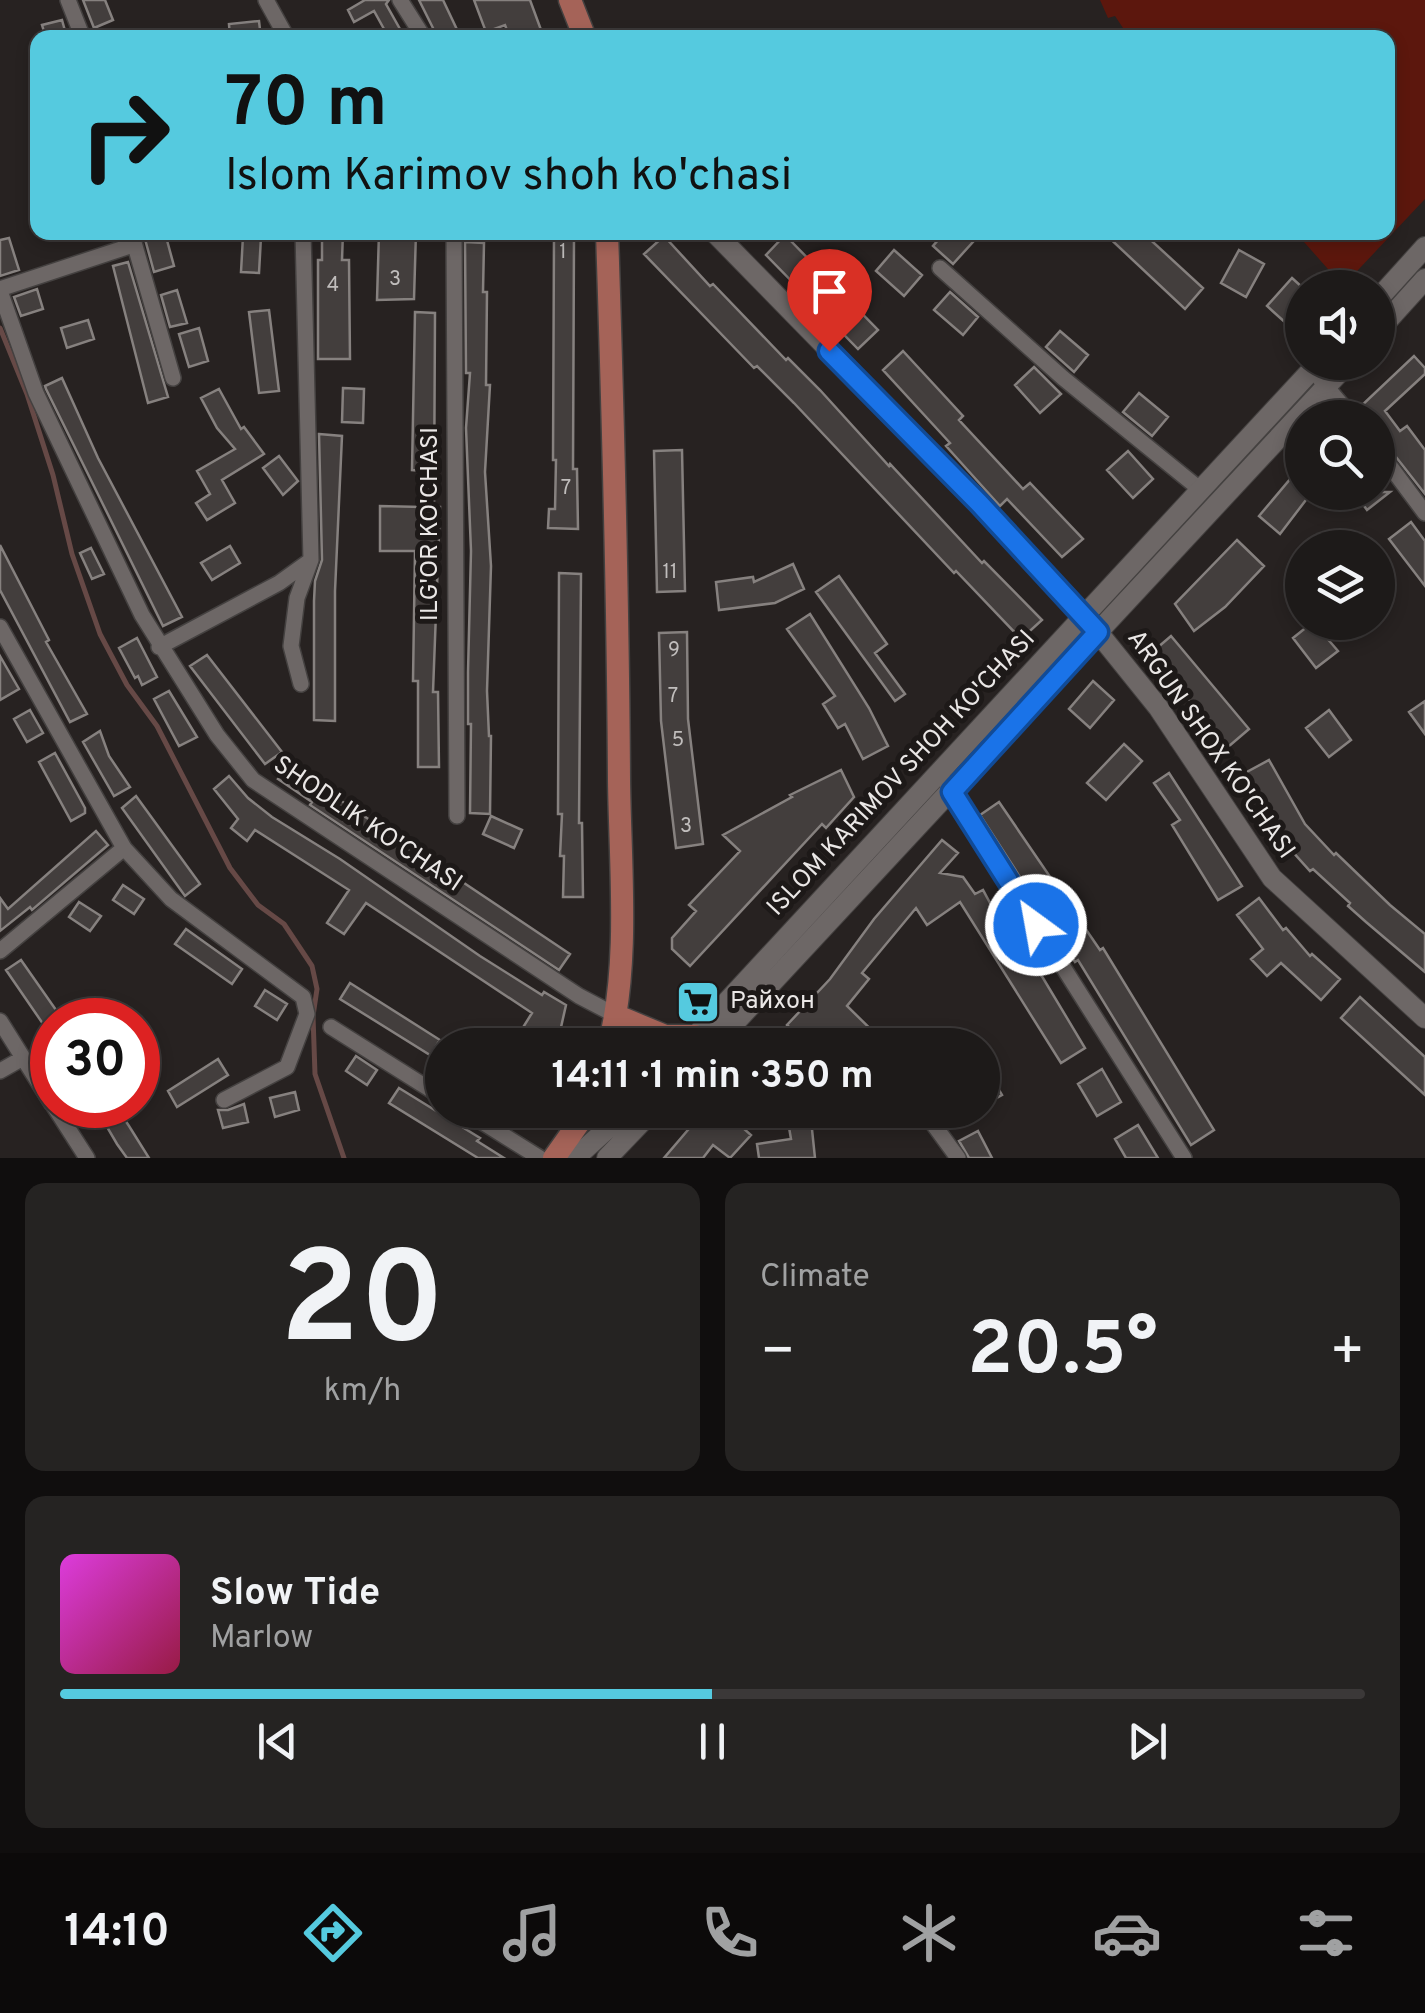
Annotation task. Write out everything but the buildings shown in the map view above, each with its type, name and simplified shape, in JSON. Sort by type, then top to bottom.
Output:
[{"type":"main road","points":[[570,0],[582,30]]},
{"type":"main road","points":[[608,240],[620,920],[613,1028]]},
{"type":"main road","name":"ARGUN SHOX KO'CHASI","points":[[722,240],[1084,615],[1158,708],[1272,878],[1425,1018]]},
{"type":"main road","points":[[1395,280],[1425,247]]},
{"type":"main road","points":[[1395,312],[1425,278]]},
{"type":"main road","name":"ISLOM KARIMOV SHOH KO'CHASI","points":[[710,1028],[939,770],[1302,380]]},
{"type":"main road","name":"ISLOM KARIMOV SHOH KO'CHASI","points":[[713,1028],[952,792],[1332,380]]},
{"type":"main road","points":[[616,1016],[645,1028]]},
{"type":"main road","points":[[554,1158],[576,1128]]},
{"type":"main road","points":[[573,1158],[583,1128]]},
{"type":"main road","points":[[573,1158],[607,1128]]},
{"type":"main road","points":[[606,1158],[635,1128]]},
{"type":"street","points":[[68,0],[80,30]]},
{"type":"street","points":[[266,0],[282,30]]},
{"type":"street","points":[[400,0],[419,30]]},
{"type":"street","points":[[0,290],[129,240]]},
{"type":"street","points":[[132,240],[172,378]]},
{"type":"street","points":[[300,684],[291,646],[297,598],[311,560],[303,240]]},
{"type":"street","name":"ILG'OR KO'CHASI","points":[[454,240],[458,816]]},
{"type":"street","points":[[940,268],[1062,378],[1202,490]]},
{"type":"street","name":"SHODLIK KO'CHASI","points":[[0,290],[36,392],[160,647],[217,735],[253,780],[578,996],[616,1016]]},
{"type":"street","points":[[1323,380],[1338,400]]},
{"type":"street","points":[[1395,473],[1425,513]]},
{"type":"street","points":[[160,647],[280,583],[311,560]]},
{"type":"street","points":[[0,626],[124,848],[171,899],[303,997],[307,1014],[287,1067],[224,1100]]},
{"type":"street","points":[[939,770],[1184,1158]]},
{"type":"street","points":[[0,951],[124,848]]},
{"type":"street","points":[[0,1021],[30,1068]]},
{"type":"street","points":[[330,1027],[425,1086]]},
{"type":"street","points":[[0,1071],[24,1058]]},
{"type":"street","points":[[68,1128],[87,1158]]},
{"type":"street","points":[[492,1128],[540,1158]]},
{"type":"street","points":[[937,1128],[958,1158]]},
{"type":"shaded area","points":[[1100,0],[1425,0],[1425,199],[1395,231],[1395,30],[1124,30],[1115,16],[1108,18]]},
{"type":"shaded area","points":[[1302,240],[1386,240],[1358,270],[1329,270]]},
{"type":"waterway","points":[[0,328],[27,394],[53,475],[72,554],[100,634],[127,685],[157,726],[230,868],[258,905],[284,924],[312,966],[317,989],[313,1016],[315,1074],[344,1158]]},
{"type":"place","name":"Райхон","points":[[698,1002]]},
{"type":"route","points":[[829,351],[979,503],[1098,632],[952,792],[1036,925]]}]
